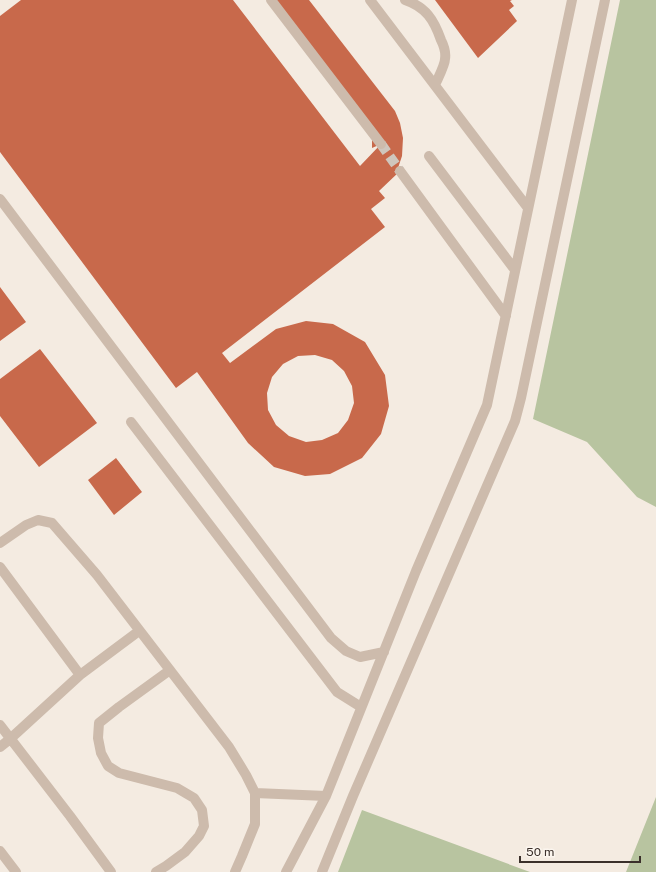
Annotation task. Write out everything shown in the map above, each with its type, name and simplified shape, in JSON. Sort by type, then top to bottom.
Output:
[{"type":"lane","points":[[271,0],[381,144]]},
{"type":"lane","points":[[372,0],[528,208]]},
{"type":"lane","points":[[405,0],[414,3],[424,11],[432,19],[438,30],[444,48],[445,59],[435,85]]},
{"type":"lane","points":[[286,872],[326,796],[416,571],[487,405],[572,0]]},
{"type":"lane","points":[[322,872],[353,796],[515,420],[605,0]]},
{"type":"lane","points":[[429,156],[515,270]]},
{"type":"lane","points":[[400,171],[506,316]]},
{"type":"lane","points":[[0,199],[331,638],[346,651],[360,657],[384,652]]},
{"type":"lane","points":[[131,422],[337,692],[361,707]]},
{"type":"lane","points":[[0,543],[26,525],[38,520],[52,524],[97,575],[229,747],[255,793],[255,824],[235,872]]},
{"type":"lane","points":[[0,567],[80,675]]},
{"type":"lane","points":[[0,747],[80,675],[139,631]]},
{"type":"lane","points":[[156,872],[185,852],[199,836],[204,826],[202,810],[194,798],[177,788],[119,773],[108,766],[101,753],[98,738],[99,723],[170,670]]},
{"type":"lane","points":[[0,725],[111,872]]},
{"type":"lane","points":[[255,793],[326,796]]},
{"type":"lane","points":[[0,851],[16,872]]},
{"type":"green space","points":[[620,0],[656,0],[656,507],[637,497],[587,442],[533,419]]},
{"type":"green space","points":[[656,797],[656,872],[626,872]]},
{"type":"green space","points":[[362,810],[530,872],[338,872]]},
{"type":"building","points":[[21,0],[233,0],[360,166],[381,144],[372,148],[372,139],[271,0],[309,0],[395,111],[400,123],[403,138],[402,156],[397,171],[400,171],[379,191],[385,198],[371,209],[385,227],[222,353],[230,363],[276,329],[306,321],[333,324],[365,342],[385,375],[389,406],[381,434],[362,458],[330,474],[305,476],[274,467],[248,443],[197,372],[176,388],[0,152],[0,16]],"holes":[[[315,355],[332,360],[344,371],[352,386],[354,403],[348,420],[338,433],[322,440],[306,442],[289,436],[276,425],[268,410],[267,393],[272,377],[283,364],[298,356]]]},
{"type":"building","points":[[435,0],[512,0],[510,1],[514,6],[509,10],[517,21],[478,58]]},
{"type":"building","points":[[0,287],[26,322],[0,341]]},
{"type":"building","points":[[40,349],[97,423],[39,467],[0,416],[0,379]]},
{"type":"building","points":[[116,458],[142,492],[114,515],[88,480]]},
{"type":"tunnel","points":[[381,144],[400,171]]}]
